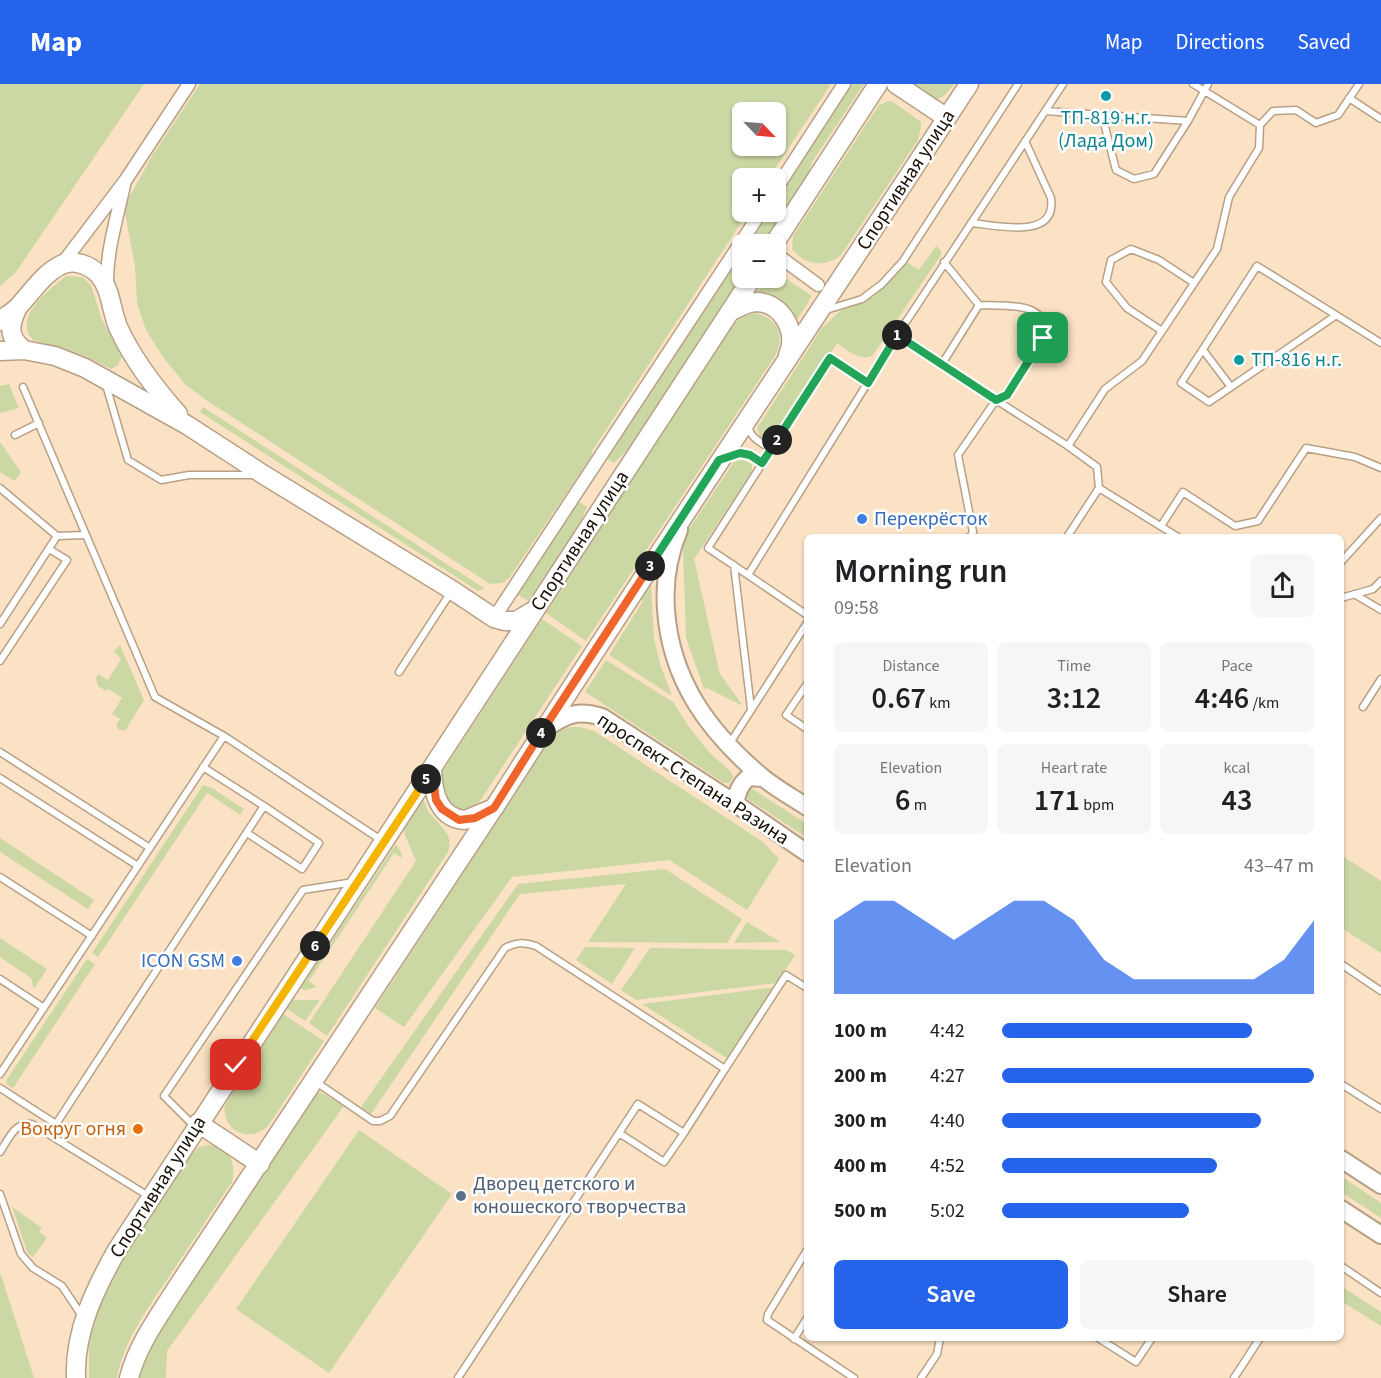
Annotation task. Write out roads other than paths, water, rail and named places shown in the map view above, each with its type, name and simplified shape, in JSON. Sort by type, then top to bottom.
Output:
[{"type":"main road","points":[[780,234],[878,84]]},
{"type":"main road","points":[[896,84],[947,118]]},
{"type":"main road","name":"Спортивная улица","points":[[129,1378],[132,1364],[144,1340],[494,808],[719,460],[820,312],[969,84]]},
{"type":"main road","points":[[24,350],[12,338],[10,330],[11,320],[17,309],[43,279],[62,264],[81,263],[97,273],[107,289],[110,307],[118,327],[131,353],[152,385],[188,425]]},
{"type":"main road","name":"Спортивная улица","points":[[76,1378],[76,1347],[102,1277],[197,1126],[745,288]]},
{"type":"main road","name":"Спортивная улица","points":[[729,312],[745,304],[758,302],[768,304],[785,318],[792,337],[791,349],[783,365]]},
{"type":"main road","points":[[0,321],[17,309]]},
{"type":"main road","points":[[0,351],[24,350],[55,356],[104,379],[188,425],[494,618],[516,621],[535,610]]},
{"type":"main road","points":[[104,379],[121,378],[132,362],[131,353]]},
{"type":"main road","name":"проспект Степана Разина","points":[[689,507],[674,540],[668,564],[665,592],[672,648],[680,674],[690,696],[728,746],[763,778],[804,805]]},
{"type":"main road","points":[[494,618],[504,638],[501,661]]},
{"type":"main road","name":"проспект Степана Разина","points":[[544,729],[562,717],[573,714],[588,713],[602,717],[804,851]]},
{"type":"main road","points":[[432,770],[436,800],[451,816],[465,820],[494,808]]},
{"type":"main road","points":[[736,804],[736,796],[741,783],[749,777],[763,778]]},
{"type":"main road","points":[[197,1126],[260,1164]]},
{"type":"main road","points":[[1344,1161],[1381,1185]]},
{"type":"main road","points":[[1344,1211],[1381,1235]]},
{"type":"street","points":[[62,264],[125,181],[189,84]]},
{"type":"street","points":[[786,174],[844,84]]},
{"type":"street","points":[[107,289],[106,272],[111,239],[125,181]]},
{"type":"street","points":[[494,618],[754,222]]},
{"type":"street","points":[[786,261],[818,285]]},
{"type":"lane","points":[[820,312],[862,299],[882,284],[896,268],[1018,84]]},
{"type":"lane","points":[[748,575],[944,262],[1063,84]]},
{"type":"lane","points":[[1193,84],[1260,125]]},
{"type":"lane","points":[[1102,116],[1116,170],[1134,179],[1154,174],[1188,121],[1208,84]]},
{"type":"lane","points":[[1068,446],[1105,389],[1142,361],[1217,249],[1229,197],[1259,148],[1260,125],[1273,111],[1296,110],[1316,123],[1338,116],[1359,84]]},
{"type":"lane","points":[[1349,98],[1381,119]]},
{"type":"lane","points":[[1045,111],[1188,121]]},
{"type":"lane","points":[[970,223],[1032,227],[1044,222],[1050,216],[1051,198],[1025,141]]},
{"type":"lane","points":[[1162,331],[1127,308],[1106,282],[1111,260],[1131,249],[1159,260],[1194,282]]},
{"type":"lane","points":[[944,262],[979,305],[1027,307],[1038,313],[1046,328],[1043,338],[1007,395],[996,400],[958,455],[971,534]]},
{"type":"lane","points":[[1335,316],[1209,402],[1181,383],[1257,266],[1381,343]]},
{"type":"lane","points":[[942,364],[979,305]]},
{"type":"lane","points":[[898,334],[1097,467],[1099,488],[1069,534]]},
{"type":"lane","points":[[1203,350],[1231,387]]},
{"type":"lane","points":[[804,613],[708,548],[830,358],[868,383]]},
{"type":"lane","points":[[104,379],[128,460],[161,480],[189,475],[264,475]]},
{"type":"lane","points":[[23,387],[155,697],[224,736],[384,842]]},
{"type":"lane","points":[[749,416],[748,430],[771,449]]},
{"type":"lane","points":[[15,435],[39,423]]},
{"type":"lane","points":[[1161,526],[1183,492],[1235,525],[1258,521],[1306,448],[1355,457],[1381,468]]},
{"type":"lane","points":[[719,460],[740,453],[750,455],[762,463]]},
{"type":"lane","points":[[1099,488],[1173,534]]},
{"type":"lane","points":[[1,490],[57,536],[85,536]]},
{"type":"lane","points":[[1344,559],[1381,518]]},
{"type":"lane","points":[[0,624],[57,536]]},
{"type":"lane","points":[[0,661],[67,560],[49,549]]},
{"type":"lane","points":[[734,565],[751,710]]},
{"type":"lane","points":[[1344,597],[1373,589],[1381,581]]},
{"type":"lane","points":[[399,672],[452,590]]},
{"type":"lane","points":[[1354,594],[1381,610]]},
{"type":"lane","points":[[728,746],[804,628]]},
{"type":"lane","points":[[1363,707],[1381,679]]},
{"type":"lane","points":[[804,688],[786,715],[804,727]]},
{"type":"lane","points":[[0,1074],[224,736]]},
{"type":"lane","points":[[0,752],[150,848]]},
{"type":"lane","points":[[203,767],[319,843],[302,869],[246,833]]},
{"type":"lane","points":[[0,778],[138,866]]},
{"type":"lane","points":[[0,1088],[56,1124],[264,806]]},
{"type":"lane","points":[[0,877],[92,936]]},
{"type":"lane","points":[[197,1126],[164,1096],[303,890],[358,882]]},
{"type":"lane","points":[[315,1081],[373,1121],[386,1120],[505,948],[515,943],[536,946],[725,1069]]},
{"type":"lane","points":[[1344,966],[1381,991]]},
{"type":"lane","points":[[619,1133],[664,1162],[786,975],[804,986]]},
{"type":"lane","points":[[0,979],[44,1008]]},
{"type":"lane","points":[[1344,1086],[1379,1108],[1381,1100]]},
{"type":"lane","points":[[459,1378],[638,1104],[684,1132]]},
{"type":"lane","points":[[0,1152],[14,1130],[26,1123],[32,1124],[151,1198]]},
{"type":"lane","points":[[0,1194],[21,1254],[33,1268],[62,1287],[84,1321]]},
{"type":"lane","points":[[804,1255],[768,1314],[767,1320],[854,1378]]},
{"type":"lane","points":[[1344,1268],[1381,1293]]},
{"type":"lane","points":[[794,1339],[804,1323]]},
{"type":"lane","points":[[921,1378],[937,1354],[939,1341]]},
{"type":"lane","points":[[1103,1341],[1136,1362],[1150,1341]]},
{"type":"lane","points":[[1234,1378],[1258,1341]]},
{"type":"place","name":"ТП-819 н.г. (Лада Дом)","points":[[1106,96]]},
{"type":"place","name":"ТП-816 н.г.","points":[[1239,360]]},
{"type":"place","name":"Перекрёсток","points":[[862,519]]},
{"type":"place","name":"ICON GSM","points":[[237,961]]},
{"type":"place","name":"Вокруг огня","points":[[138,1129]]},
{"type":"place","name":"Дворец детского и юношеского творчества","points":[[461,1196]]}]
